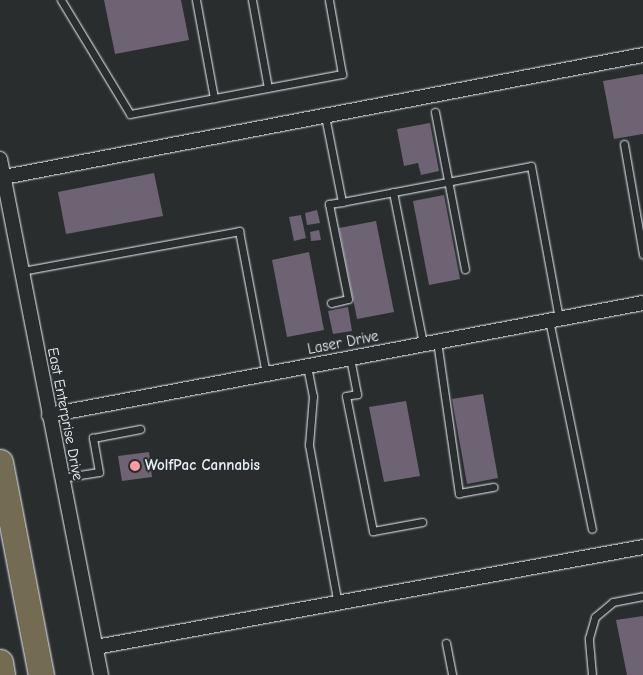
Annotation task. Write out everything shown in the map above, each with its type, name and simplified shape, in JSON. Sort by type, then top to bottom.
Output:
[{"type":"highway","points":[[0,462],[41,675]]},
{"type":"highway","points":[[0,662],[2,675]]},
{"type":"street","points":[[4,178],[643,55]]},
{"type":"street","name":"East Enterprise Drive","points":[[0,159],[61,478],[102,675]]},
{"type":"street","name":"Laser Drive","points":[[49,415],[643,302]]},
{"type":"street","points":[[96,647],[338,605],[643,547]]},
{"type":"lane","points":[[61,0],[130,114],[342,74],[329,0]]},
{"type":"lane","points":[[196,0],[214,98]]},
{"type":"lane","points":[[252,0],[268,88]]},
{"type":"lane","points":[[435,112],[465,269]]},
{"type":"lane","points":[[325,116],[342,202]]},
{"type":"lane","points":[[624,144],[643,254]]},
{"type":"lane","points":[[331,303],[348,299],[329,204],[531,166],[554,319],[592,529]]},
{"type":"lane","points":[[393,192],[430,342],[459,493],[493,487]]},
{"type":"lane","points":[[22,271],[240,231],[266,374]]},
{"type":"lane","points":[[350,358],[357,394],[346,396],[373,531],[422,522]]},
{"type":"lane","points":[[307,366],[313,396],[309,446],[338,605]]},
{"type":"lane","points":[[61,478],[99,472],[93,438],[140,429]]},
{"type":"lane","points":[[592,675],[588,638],[595,617],[614,602],[643,596]]},
{"type":"lane","points":[[446,643],[452,675]]},
{"type":"building","points":[[104,0],[181,0],[189,40],[115,54]]},
{"type":"building","points":[[643,74],[643,134],[614,139],[603,81]]},
{"type":"building","points":[[430,123],[439,171],[421,175],[418,163],[404,166],[397,129]]},
{"type":"building","points":[[154,173],[163,216],[66,234],[58,192]]},
{"type":"building","points":[[444,195],[460,279],[429,285],[413,201]]},
{"type":"building","points":[[317,210],[320,223],[307,225],[305,213]]},
{"type":"building","points":[[301,215],[306,238],[294,241],[289,217]]},
{"type":"building","points":[[376,221],[394,312],[357,319],[339,228]]},
{"type":"building","points":[[319,230],[321,240],[311,241],[310,232]]},
{"type":"building","points":[[309,252],[324,330],[287,337],[272,260]]},
{"type":"building","points":[[348,307],[352,331],[333,334],[328,311]]},
{"type":"building","points":[[483,394],[498,478],[467,484],[452,399]]},
{"type":"building","points":[[406,401],[420,476],[384,482],[369,407]]},
{"type":"building","name":"WolfPac Cannabis","points":[[149,452],[152,477],[122,481],[118,456]]},
{"type":"building","points":[[643,616],[643,675],[627,675],[616,620]]},
{"type":"place","name":"WolfPac Cannabis","points":[[135,466]]}]
